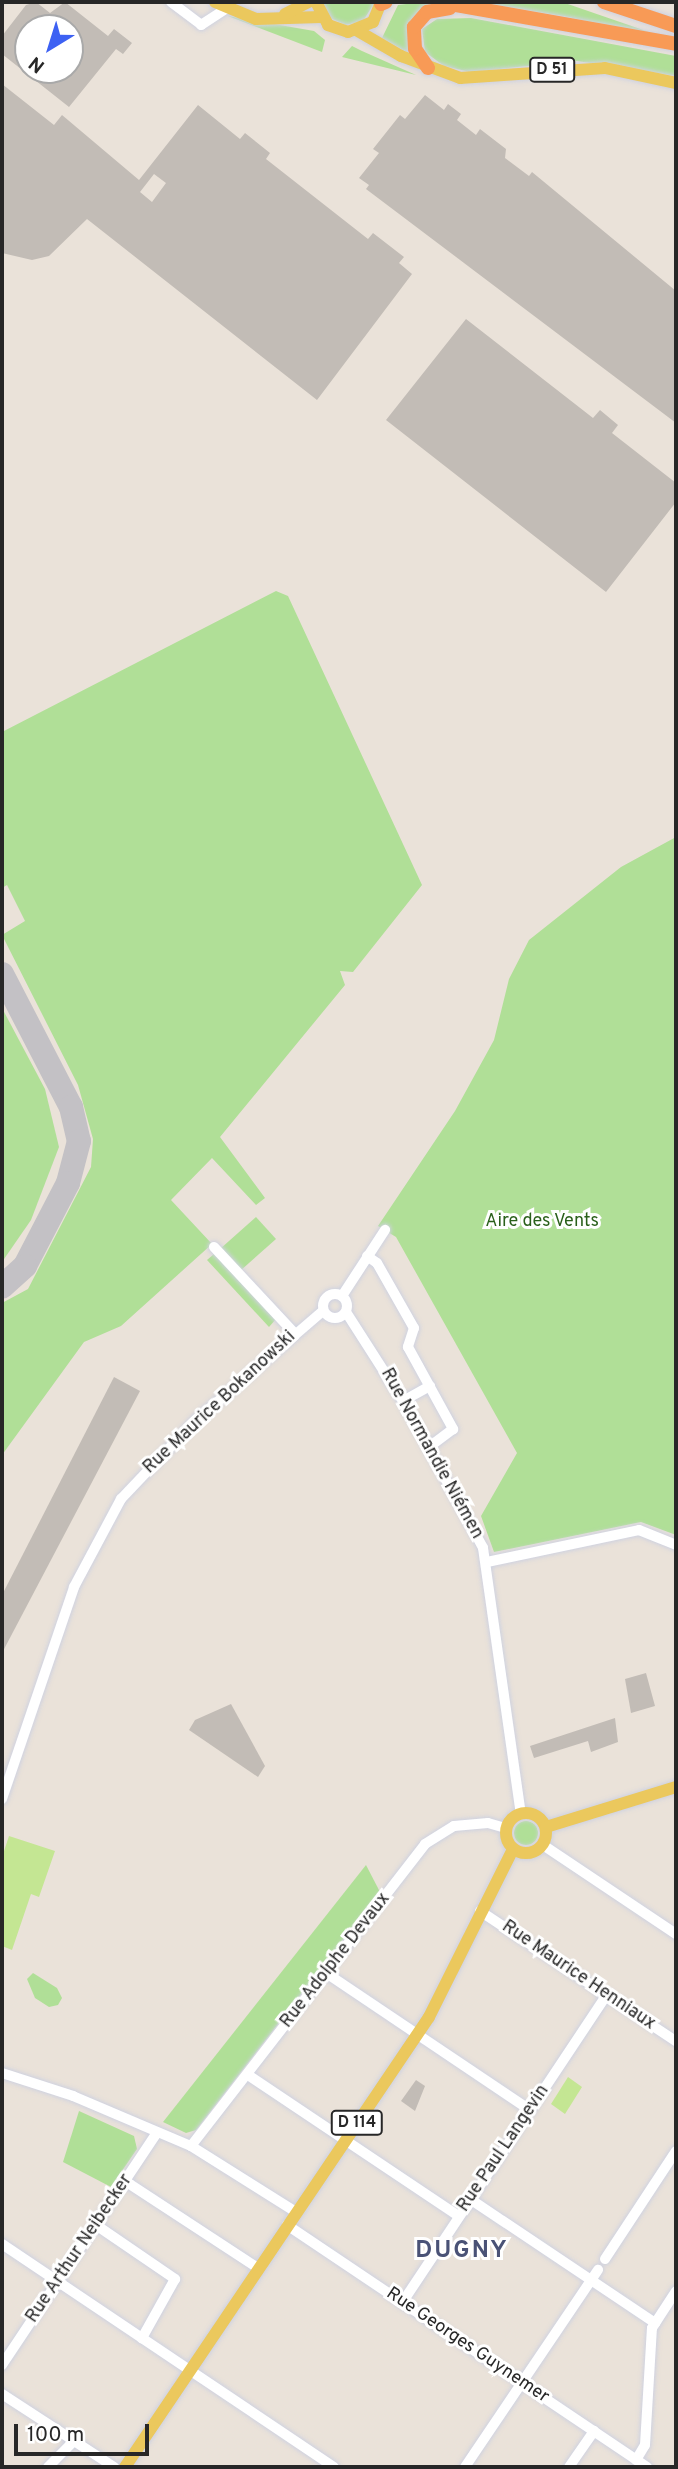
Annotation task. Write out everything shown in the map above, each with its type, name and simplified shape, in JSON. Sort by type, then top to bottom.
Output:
[{"type":"highway","points":[[439,2],[676,44]]},
{"type":"highway","points":[[604,2],[676,26]]},
{"type":"highway","points":[[428,68],[413,44],[416,22],[433,10],[462,8]]},
{"type":"main road","points":[[223,4],[284,15],[309,2]]},
{"type":"main road","points":[[316,2],[321,18],[337,30],[359,31],[373,22],[383,2]]},
{"type":"main road","points":[[223,4],[274,21],[321,18]]},
{"type":"main road","points":[[373,22],[383,47]]},
{"type":"main road","name":"D 51","points":[[359,31],[383,47],[428,68],[481,80],[605,68],[676,83]]},
{"type":"main road","points":[[546,1826],[676,1787]]},
{"type":"main road","points":[[521,1814],[534,1815],[546,1826],[543,1845],[532,1853],[513,1849],[506,1828],[521,1814]]},
{"type":"main road","name":"D 114","points":[[125,2467],[420,2028],[440,1985],[451,1976],[480,1911],[513,1849]]},
{"type":"street","points":[[171,2],[207,25],[223,4]]},
{"type":"street","points":[[342,1296],[385,1230]]},
{"type":"street","points":[[214,1247],[295,1334]]},
{"type":"street","points":[[368,1256],[377,1263],[414,1328],[408,1346],[453,1429],[429,1447]]},
{"type":"street","name":"Rue Maurice Bokanowski","points":[[2,1799],[74,1587],[121,1499],[167,1447],[323,1311],[328,1296],[342,1296]]},
{"type":"street","name":"Rue Normandie Niémen","points":[[342,1296],[346,1312],[429,1447],[487,1562],[521,1814]]},
{"type":"street","points":[[323,1311],[332,1319],[346,1312]]},
{"type":"street","points":[[403,1401],[430,1386]]},
{"type":"street","points":[[487,1562],[639,1530],[676,1545]]},
{"type":"street","name":"Rue Adolphe Devaux","points":[[191,2146],[435,1835],[477,1822],[506,1828]]},
{"type":"street","points":[[543,1845],[676,1934]]},
{"type":"street","name":"Rue Maurice Henniaux","points":[[480,1911],[676,2041]]},
{"type":"street","points":[[326,1973],[420,2028],[530,2110]]},
{"type":"street","name":"Rue Paul Langevin","points":[[402,2303],[607,1995]]},
{"type":"street","points":[[2,2073],[73,2096],[191,2146],[296,2212]]},
{"type":"street","points":[[248,2075],[459,2216]]},
{"type":"street","name":"Rue Arthur Neibecker","points":[[2,2365],[157,2133]]},
{"type":"street","points":[[605,2259],[676,2151]]},
{"type":"street","points":[[125,2180],[258,2268]]},
{"type":"street","points":[[470,2199],[655,2323]]},
{"type":"street","points":[[96,2225],[175,2279],[142,2338]]},
{"type":"street","name":"Rue Georges Guynemer","points":[[287,2225],[647,2467]]},
{"type":"street","points":[[2,2244],[334,2467]]},
{"type":"street","points":[[465,2467],[598,2270]]},
{"type":"street","points":[[636,2460],[645,2445],[655,2323],[676,2291]]},
{"type":"street","points":[[2,2394],[114,2467]]},
{"type":"street","points":[[569,2467],[594,2431]]},
{"type":"street","points":[[48,2467],[74,2441]]},
{"type":"green space","points":[[321,2],[375,2],[363,21],[346,25],[330,18]]},
{"type":"green space","points":[[423,2],[435,5],[425,10],[410,54],[382,38],[398,5]]},
{"type":"green space","points":[[477,2],[562,2],[675,41],[568,17]]},
{"type":"green space","points":[[228,16],[314,31],[325,40],[322,52]]},
{"type":"green space","points":[[471,18],[676,56],[676,76],[577,61],[470,72],[444,66],[425,52],[422,29],[437,19]]},
{"type":"green space","points":[[352,46],[362,51],[416,75],[342,57]]},
{"type":"green space","points":[[276,591],[288,596],[422,885],[353,972],[340,971],[345,985],[220,1137],[265,1198],[256,1205],[212,1158],[171,1200],[212,1244],[121,1326],[84,1342],[2,1455],[2,1303],[28,1289],[91,1167],[93,1139],[78,1085],[2,935],[25,921],[7,885],[2,888],[2,732]]},
{"type":"green space","name":"Aire des Vents","points":[[676,837],[676,1535],[641,1522],[494,1552],[481,1516],[517,1453],[396,1237],[378,1226],[455,1111],[494,1040],[509,979],[529,940],[621,867]]},
{"type":"green space","points":[[2,1008],[45,1089],[59,1147],[31,1220],[2,1262]]},
{"type":"green space","points":[[256,1217],[276,1239],[240,1271],[220,1249]]},
{"type":"green space","points":[[214,1254],[276,1319],[269,1327],[207,1260]]},
{"type":"green space","points":[[521,1821],[531,1821],[538,1828],[538,1838],[531,1845],[521,1845],[514,1838],[514,1828]]},
{"type":"green space","points":[[9,1836],[55,1851],[39,1897],[31,1894],[12,1950],[2,1946],[2,1857]]},
{"type":"green space","points":[[366,1865],[380,1892],[196,2130],[186,2133],[163,2122]]},
{"type":"green space","points":[[33,1973],[57,1988],[62,1998],[58,2005],[49,2007],[35,1998],[27,1979]]},
{"type":"green space","points":[[568,2077],[582,2087],[565,2114],[551,2104]]},
{"type":"green space","points":[[79,2111],[134,2136],[137,2149],[111,2187],[63,2162]]},
{"type":"building","points":[[36,2],[50,13],[65,2],[80,14],[19,14],[26,5]]},
{"type":"building","points":[[84,17],[108,36],[114,29],[132,43],[123,54],[116,49],[69,107],[40,84],[84,84]]},
{"type":"building","points":[[14,20],[14,63],[2,54],[2,36]]},
{"type":"building","points":[[2,84],[54,125],[62,115],[139,180],[198,105],[240,139],[245,133],[270,153],[266,159],[368,239],[373,233],[404,257],[399,263],[412,274],[317,400],[87,219],[49,256],[32,260],[2,253]],"holes":[[[154,174],[166,183],[152,202],[140,192]]]},
{"type":"building","points":[[425,95],[444,110],[448,104],[461,114],[457,120],[476,135],[480,129],[506,149],[505,158],[529,176],[532,172],[676,291],[676,423],[366,189],[369,185],[359,178],[379,153],[373,149],[400,115],[405,119]]},
{"type":"building","points":[[466,319],[593,418],[600,410],[618,425],[612,433],[676,483],[676,502],[606,592],[386,420]]},
{"type":"building","points":[[114,1377],[140,1391],[2,1653],[2,1595]]},
{"type":"building","points":[[646,1673],[655,1706],[631,1713],[625,1679]]},
{"type":"building","points":[[231,1704],[265,1766],[258,1777],[189,1730],[195,1720]]},
{"type":"building","points":[[615,1718],[618,1742],[591,1752],[588,1741],[534,1758],[530,1746]]},
{"type":"building","points":[[416,2080],[425,2086],[415,2111],[401,2101]]},
{"type":"taxiway","points":[[2,974],[71,1107],[79,1141],[68,1183],[25,1266],[2,1287]]},
{"type":"district","name":"DUGNY","points":[[462,2252]]}]
